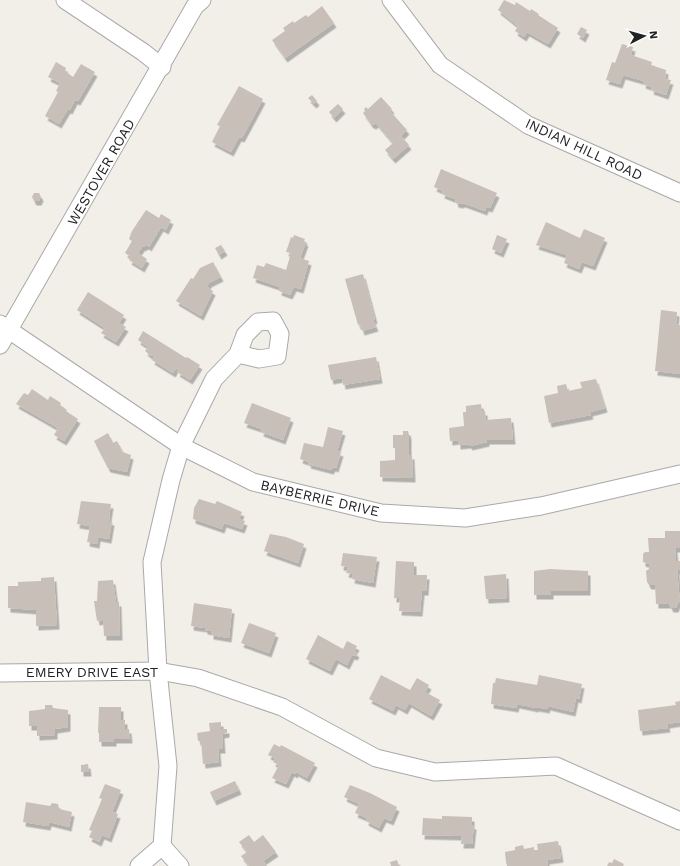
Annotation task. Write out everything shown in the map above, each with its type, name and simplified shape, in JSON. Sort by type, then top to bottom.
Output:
[{"type":"street","points":[[65,0],[143,52],[162,67]]},
{"type":"street","name":"WESTOVER ROAD","points":[[0,345],[5,327],[162,67],[196,6],[202,0]]},
{"type":"street","name":"INDIAN HILL ROAD","points":[[391,0],[440,65],[528,125],[680,193]]},
{"type":"street","name":"BAYBERRIE DRIVE","points":[[5,327],[181,446],[253,482],[381,513],[464,518],[541,506],[680,474]]},
{"type":"street","points":[[138,866],[162,846],[168,766],[158,671],[152,562],[171,480],[181,446],[214,379],[238,354]]},
{"type":"street","name":"EMERY DRIVE EAST","points":[[0,673],[158,671],[198,678],[282,707],[376,758],[435,772],[556,766],[680,821]]},
{"type":"street","points":[[162,846],[180,866]]},
{"type":"building","points":[[504,0],[515,5],[516,2],[530,11],[531,9],[558,28],[548,44],[527,32],[524,37],[515,31],[518,26],[498,10]]},
{"type":"building","points":[[322,6],[334,23],[285,58],[272,40],[285,31],[283,28],[293,21],[294,23],[306,15],[308,17]]},
{"type":"building","points":[[581,27],[587,30],[583,38],[577,34]]},
{"type":"building","points":[[622,44],[633,47],[631,55],[652,62],[651,65],[666,70],[665,79],[671,80],[666,95],[651,90],[652,87],[643,84],[644,81],[623,75],[620,84],[606,80],[612,62],[615,63]]},
{"type":"building","points":[[56,62],[66,68],[65,71],[73,77],[81,64],[95,72],[78,101],[75,100],[70,110],[68,109],[59,124],[45,116],[58,92],[56,91],[60,83],[48,77]]},
{"type":"building","points":[[239,86],[263,99],[242,138],[239,137],[231,152],[212,142],[220,126],[217,125]]},
{"type":"building","points":[[312,95],[317,101],[314,104],[308,98]]},
{"type":"building","points":[[381,97],[392,109],[390,111],[407,130],[401,136],[409,145],[393,159],[385,150],[393,143],[376,123],[374,125],[371,124],[363,113],[366,107],[368,109]]},
{"type":"building","points":[[338,104],[343,109],[334,118],[329,112]]},
{"type":"building","points":[[441,169],[497,193],[490,208],[486,207],[485,211],[463,203],[456,203],[455,199],[442,194],[443,191],[434,187]]},
{"type":"building","points":[[34,193],[39,193],[41,197],[39,201],[34,201],[32,197]]},
{"type":"building","points":[[146,210],[159,218],[161,214],[171,220],[166,230],[161,227],[149,247],[147,245],[142,247],[138,253],[147,259],[142,268],[129,260],[131,257],[125,253],[132,241],[129,239],[132,231]]},
{"type":"building","points":[[546,222],[580,238],[584,229],[605,238],[593,266],[582,262],[579,269],[564,263],[567,255],[536,245]]},
{"type":"building","points":[[294,235],[305,239],[304,241],[306,242],[300,258],[309,261],[301,289],[294,287],[290,295],[279,291],[280,287],[253,278],[257,265],[264,267],[266,263],[286,270],[291,253],[286,252],[291,237],[293,238]]},
{"type":"building","points":[[497,235],[507,239],[501,253],[492,249]]},
{"type":"building","points":[[221,245],[225,251],[219,255],[215,248]]},
{"type":"building","points":[[213,262],[221,277],[209,283],[207,287],[213,291],[201,316],[176,301],[191,278],[193,279],[200,268]]},
{"type":"building","points":[[363,274],[375,319],[373,320],[376,327],[362,331],[360,324],[358,325],[345,279]]},
{"type":"building","points":[[88,292],[124,315],[119,323],[126,327],[116,342],[101,333],[105,328],[77,310]]},
{"type":"building","points":[[661,310],[677,312],[676,324],[680,325],[680,374],[655,371]]},
{"type":"building","points":[[143,331],[200,365],[190,380],[177,372],[179,370],[176,368],[173,373],[152,360],[154,356],[151,356],[145,351],[148,347],[138,340]]},
{"type":"building","points":[[376,357],[380,379],[343,385],[342,378],[331,380],[328,365]]},
{"type":"building","points":[[596,379],[605,408],[590,412],[591,415],[549,423],[544,396],[558,393],[557,386],[566,384],[568,391],[582,388],[580,382]]},
{"type":"building","points":[[32,389],[48,400],[50,396],[61,403],[60,405],[67,410],[66,411],[78,419],[64,441],[54,435],[58,428],[16,404],[24,393],[28,395]]},
{"type":"building","points":[[252,403],[291,418],[283,440],[261,432],[262,429],[244,423]]},
{"type":"building","points":[[481,404],[482,411],[485,411],[486,420],[511,418],[513,440],[487,440],[487,442],[470,446],[469,444],[458,445],[458,440],[450,441],[449,428],[464,426],[463,412],[466,412],[466,406]]},
{"type":"building","points":[[328,427],[343,431],[337,451],[341,452],[336,468],[333,467],[331,470],[308,464],[309,462],[300,459],[304,443],[323,447]]},
{"type":"building","points":[[403,431],[408,431],[409,435],[409,455],[412,455],[413,478],[380,477],[380,461],[395,460],[393,435],[403,435]]},
{"type":"building","points":[[108,433],[113,443],[117,441],[122,450],[120,451],[131,455],[127,472],[108,468],[94,441]]},
{"type":"building","points":[[199,499],[215,504],[217,501],[242,512],[239,519],[245,521],[242,529],[224,523],[222,529],[193,519],[194,508]]},
{"type":"building","points":[[81,501],[111,504],[109,517],[110,521],[112,521],[109,539],[98,537],[97,544],[87,542],[90,526],[77,524]]},
{"type":"building","points":[[665,531],[680,531],[680,548],[675,548],[676,561],[680,561],[680,570],[677,570],[680,603],[678,603],[676,608],[671,608],[669,604],[656,604],[655,585],[649,585],[647,582],[646,571],[649,569],[649,564],[643,562],[643,554],[645,552],[649,552],[648,538],[665,538]]},
{"type":"building","points":[[270,534],[286,537],[304,544],[298,563],[264,551]]},
{"type":"building","points":[[343,553],[377,557],[373,583],[352,579],[353,574],[346,573],[348,567],[341,566]]},
{"type":"building","points":[[396,561],[414,562],[414,575],[427,575],[426,591],[422,591],[420,612],[399,611],[400,598],[394,598]]},
{"type":"building","points":[[550,569],[588,571],[588,591],[551,591],[551,595],[534,595],[534,571]]},
{"type":"building","points":[[506,574],[507,598],[486,599],[484,576]]},
{"type":"building","points":[[54,577],[57,625],[36,626],[36,610],[8,608],[8,586],[18,586],[18,582],[41,581],[41,578]]},
{"type":"building","points":[[113,580],[116,602],[119,602],[120,636],[104,636],[103,620],[97,621],[94,601],[97,601],[98,581]]},
{"type":"building","points":[[194,603],[232,609],[229,638],[211,635],[211,631],[205,630],[205,628],[191,626]]},
{"type":"building","points":[[249,623],[276,633],[269,653],[241,643]]},
{"type":"building","points":[[318,635],[343,649],[347,641],[357,646],[354,651],[357,653],[355,656],[352,655],[347,665],[336,659],[330,671],[306,659]]},
{"type":"building","points":[[381,675],[410,690],[417,678],[429,685],[425,692],[440,700],[431,716],[409,703],[405,710],[396,705],[393,711],[369,699]]},
{"type":"building","points":[[539,675],[582,684],[579,699],[576,698],[573,712],[548,706],[547,709],[517,704],[516,708],[491,704],[493,683],[495,683],[496,678],[537,685]]},
{"type":"building","points":[[680,701],[680,722],[667,724],[668,728],[640,731],[638,710],[676,705],[675,702]]},
{"type":"building","points":[[45,705],[52,705],[53,708],[68,710],[68,727],[55,729],[55,735],[37,736],[37,726],[29,726],[29,711],[45,709]]},
{"type":"building","points":[[99,707],[121,707],[121,720],[125,720],[125,729],[129,729],[130,739],[114,739],[114,742],[99,742]]},
{"type":"building","points":[[221,722],[221,729],[227,729],[227,733],[222,734],[223,749],[218,749],[219,762],[203,764],[201,741],[198,741],[197,733],[210,731],[209,723]]},
{"type":"building","points":[[274,744],[280,747],[281,745],[315,763],[307,778],[296,772],[295,774],[292,772],[286,784],[272,778],[279,765],[273,762],[275,758],[268,755]]},
{"type":"building","points":[[88,764],[89,772],[81,772],[81,765]]},
{"type":"building","points":[[235,781],[239,790],[214,801],[210,792]]},
{"type":"building","points":[[105,784],[121,790],[112,812],[118,814],[109,838],[102,835],[99,842],[89,837],[92,831],[89,830],[102,799],[99,798]]},
{"type":"building","points":[[350,785],[370,793],[397,807],[391,821],[384,818],[379,828],[366,821],[367,818],[355,813],[359,804],[344,797]]},
{"type":"building","points":[[26,802],[50,806],[52,803],[58,804],[59,809],[72,812],[69,827],[49,822],[48,826],[23,822]]},
{"type":"building","points":[[442,816],[472,817],[472,825],[474,825],[472,844],[461,844],[462,836],[422,835],[423,818],[442,819]]},
{"type":"building","points":[[249,835],[254,842],[263,835],[276,852],[263,861],[267,866],[249,866],[241,856],[247,852],[239,842]]},
{"type":"building","points":[[558,841],[561,858],[547,860],[548,866],[507,866],[505,852],[515,850],[515,847],[523,845],[524,849],[534,847],[534,850],[538,850],[537,844]]},
{"type":"building","points":[[614,859],[624,864],[623,866],[607,866],[609,862],[612,863]]},
{"type":"building","points":[[397,860],[399,866],[391,866],[390,862]]}]
